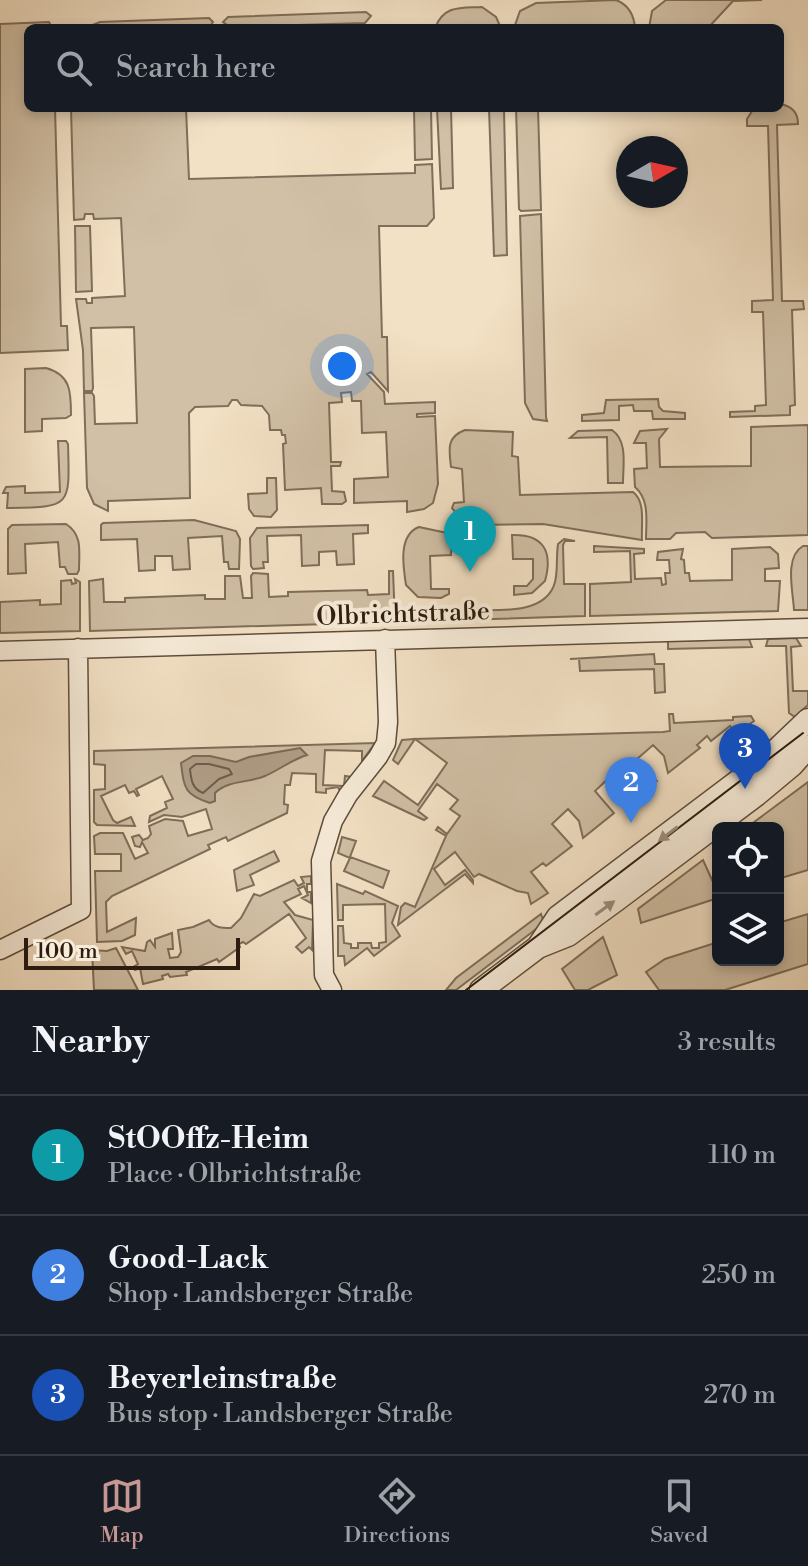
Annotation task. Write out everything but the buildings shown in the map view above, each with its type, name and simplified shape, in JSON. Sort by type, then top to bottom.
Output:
[{"type":"street","name":"Olbrichtstraße","points":[[0,651],[808,628]]},
{"type":"street","points":[[332,990],[324,975],[321,861],[333,821],[386,743],[385,639]]},
{"type":"street","points":[[0,950],[81,910],[78,648]]},
{"type":"street","points":[[538,947],[558,917],[765,761],[808,720]]},
{"type":"street","points":[[481,990],[538,947],[568,935],[616,900],[763,790],[808,747]]},
{"type":"shaded area","points":[[616,0],[630,11],[634,24],[515,24],[520,11],[536,3]]},
{"type":"shaded area","points":[[666,0],[762,0],[733,1],[712,24],[650,24],[652,11]]},
{"type":"shaded area","points":[[482,7],[496,17],[499,24],[437,24],[443,15],[460,8]]},
{"type":"shaded area","points":[[366,12],[371,16],[365,23],[331,24],[226,24],[223,22],[228,17]]},
{"type":"shaded area","points":[[209,18],[213,22],[95,24]]},
{"type":"shaded area","points":[[49,22],[50,24],[24,24],[24,112],[55,112],[61,326],[67,326],[68,350],[0,353],[0,24]]},
{"type":"shaded area","points":[[784,105],[794,110],[797,116],[798,124],[777,125],[782,301],[803,301],[804,309],[792,310],[795,405],[790,406],[790,415],[730,417],[730,412],[755,411],[755,406],[766,405],[763,312],[752,312],[752,301],[773,300],[768,126],[747,126],[751,112],[784,112]]},
{"type":"shaded area","points":[[71,112],[186,112],[189,179],[415,173],[415,165],[432,164],[434,218],[427,226],[379,226],[382,337],[387,337],[388,391],[371,372],[367,374],[384,392],[385,404],[435,402],[435,413],[417,414],[417,417],[435,416],[438,484],[433,503],[424,509],[407,512],[407,501],[354,503],[354,479],[388,477],[386,432],[362,433],[361,401],[352,401],[351,392],[341,393],[342,402],[329,403],[331,462],[341,462],[340,466],[331,466],[332,491],[344,492],[346,501],[342,504],[322,504],[321,488],[285,490],[285,435],[281,430],[270,430],[269,415],[262,406],[241,405],[237,400],[232,400],[228,406],[195,407],[189,413],[190,498],[108,501],[108,511],[94,504],[87,488],[84,393],[94,396],[95,424],[137,423],[134,327],[91,328],[93,388],[92,391],[84,391],[83,350],[76,299],[86,299],[87,303],[92,303],[92,298],[125,296],[121,218],[94,219],[93,214],[85,214],[84,219],[74,220]]},
{"type":"shaded area","points":[[414,112],[431,112],[432,159],[415,160]]},
{"type":"shaded area","points":[[437,112],[451,112],[453,188],[441,189]]},
{"type":"shaded area","points":[[489,112],[504,112],[507,255],[494,256]]},
{"type":"shaded area","points":[[516,112],[538,112],[541,210],[519,209]]},
{"type":"shaded area","points":[[541,214],[547,421],[533,419],[525,403],[520,216]]},
{"type":"shaded area","points":[[75,226],[90,226],[92,291],[76,292]]},
{"type":"shaded area","points":[[46,368],[65,380],[70,392],[71,415],[42,419],[42,431],[25,432],[25,369]]},
{"type":"shaded area","points":[[658,399],[663,411],[685,413],[685,419],[653,419],[652,411],[634,411],[633,405],[619,406],[619,420],[582,421],[582,415],[604,413],[606,400]]},
{"type":"shaded area","points":[[808,425],[808,535],[712,538],[705,532],[676,533],[670,539],[646,539],[645,504],[635,487],[634,469],[647,468],[646,443],[634,443],[640,431],[667,429],[659,439],[660,467],[751,466],[751,427]]},
{"type":"shaded area","points":[[465,430],[513,432],[512,456],[518,457],[520,495],[633,492],[640,501],[642,540],[543,524],[474,525],[461,519],[452,508],[454,503],[464,502],[462,469],[451,467],[450,450],[455,436]]},
{"type":"shaded area","points":[[612,430],[623,447],[623,483],[608,483],[607,437],[570,438],[578,431]]},
{"type":"shaded area","points":[[58,441],[68,444],[68,481],[62,500],[44,507],[7,508],[8,493],[3,493],[6,487],[25,486],[25,493],[60,492]]},
{"type":"shaded area","points":[[267,478],[276,478],[277,510],[271,517],[254,516],[249,509],[248,494],[267,493]]},
{"type":"shaded area","points":[[194,520],[236,531],[240,539],[239,569],[229,569],[228,562],[224,562],[222,536],[188,538],[190,569],[173,570],[172,556],[155,556],[155,570],[139,571],[137,539],[101,540],[103,523]]},
{"type":"shaded area","points":[[66,524],[75,533],[79,544],[77,574],[68,574],[65,567],[60,567],[58,542],[25,544],[26,573],[8,574],[8,529],[12,525]]},
{"type":"shaded area","points":[[368,525],[368,533],[353,534],[354,564],[337,565],[336,551],[319,552],[319,565],[302,566],[301,535],[267,536],[268,562],[263,562],[264,568],[253,569],[251,566],[250,538],[257,528]]},
{"type":"shaded area","points":[[419,527],[447,533],[451,539],[451,555],[430,556],[431,589],[449,589],[449,594],[441,598],[418,597],[406,585],[405,544],[412,531]]},
{"type":"shaded area","points":[[512,535],[539,541],[547,553],[545,581],[532,593],[514,595],[514,586],[527,586],[533,579],[533,559],[513,559]]},
{"type":"shaded area","points":[[564,539],[575,541],[565,541],[563,545],[564,584],[585,584],[585,616],[461,620],[460,610],[515,609],[540,601],[550,593],[555,582],[558,544]]},
{"type":"shaded area","points":[[594,546],[644,549],[644,553],[634,554],[635,579],[661,578],[662,585],[666,584],[665,573],[670,573],[669,560],[657,560],[658,552],[683,549],[681,559],[690,581],[732,580],[732,549],[770,547],[778,554],[779,568],[765,569],[765,581],[780,581],[778,611],[590,616],[590,584],[631,582],[630,551],[594,552]]},
{"type":"shaded area","points":[[803,546],[808,546],[808,610],[794,610],[791,584],[793,558]]},
{"type":"shaded area","points":[[389,571],[393,571],[395,622],[90,631],[89,581],[103,579],[104,602],[125,602],[125,598],[205,595],[205,599],[225,599],[225,576],[240,576],[243,598],[252,598],[253,573],[268,574],[269,597],[288,596],[288,592],[367,590],[368,595],[389,594]]},
{"type":"shaded area","points":[[75,579],[80,582],[80,631],[0,633],[0,602],[40,600],[40,605],[61,604],[61,581],[71,580],[72,584],[76,583]]},
{"type":"shaded area","points":[[796,638],[801,646],[791,647],[793,691],[808,691],[808,705],[795,717],[789,713],[786,646],[766,646],[768,639]]},
{"type":"shaded area","points":[[749,639],[752,647],[668,649],[668,641]]},
{"type":"shaded area","points":[[654,654],[655,664],[664,664],[665,692],[655,693],[654,669],[580,671],[579,659],[570,659]]},
{"type":"shaded area","points":[[669,714],[673,714],[674,723],[751,716],[754,721],[744,728],[752,738],[744,744],[730,726],[711,741],[707,736],[697,745],[700,748],[668,773],[664,756],[653,745],[637,759],[657,781],[625,805],[621,789],[610,777],[595,791],[614,813],[583,838],[579,821],[568,809],[552,824],[572,846],[546,866],[543,863],[531,872],[548,893],[531,904],[528,893],[479,874],[474,877],[455,852],[434,869],[445,885],[465,870],[473,883],[465,874],[398,925],[401,907],[405,903],[415,907],[446,836],[436,830],[438,827],[447,834],[460,816],[450,809],[458,800],[437,784],[418,811],[427,818],[424,820],[373,796],[384,781],[418,805],[447,763],[415,739],[398,764],[393,760],[402,740],[414,739],[663,732],[670,731]]},
{"type":"shaded area","points":[[375,743],[362,761],[362,751],[325,750],[323,785],[344,786],[345,776],[352,777],[340,791],[338,787],[326,789],[326,793],[316,792],[316,774],[292,773],[290,785],[285,785],[287,813],[228,841],[226,837],[208,845],[210,849],[112,896],[106,902],[107,932],[136,918],[135,935],[122,941],[97,942],[95,871],[121,871],[121,854],[95,854],[94,836],[123,833],[135,859],[148,853],[142,842],[140,847],[135,846],[132,837],[139,835],[143,840],[148,838],[151,834],[149,826],[165,819],[183,821],[188,836],[212,829],[206,809],[182,817],[164,815],[149,822],[150,816],[167,808],[165,802],[173,799],[162,776],[136,789],[137,796],[134,791],[129,793],[125,785],[101,796],[113,820],[117,823],[131,817],[135,826],[97,825],[94,822],[94,790],[105,789],[105,765],[94,764],[94,751]]},
{"type":"shaded area","points":[[808,782],[808,870],[784,877],[784,822],[754,822]]},
{"type":"shaded area","points":[[342,837],[356,841],[350,857],[389,871],[383,888],[344,871],[350,858],[338,853]]},
{"type":"shaded area","points":[[274,851],[279,861],[250,875],[254,885],[237,891],[234,870]]},
{"type":"shaded area","points":[[703,860],[712,880],[712,900],[641,923],[638,909]]},
{"type":"shaded area","points":[[311,876],[307,892],[311,892],[311,903],[302,898],[308,895],[304,886],[298,889],[301,894],[284,902],[295,915],[313,920],[312,950],[309,947],[302,953],[296,947],[306,938],[289,914],[246,944],[239,944],[240,947],[219,962],[217,959],[186,972],[187,975],[170,977],[168,974],[162,976],[163,979],[143,984],[140,968],[135,970],[133,967],[138,964],[132,951],[126,954],[122,947],[145,951],[150,940],[155,947],[155,939],[172,933],[173,949],[168,949],[170,958],[178,957],[181,952],[178,930],[209,920],[221,928],[231,928],[241,918],[254,894],[260,896],[294,880],[298,886],[304,883],[301,877]]},
{"type":"shaded area","points":[[337,884],[363,894],[365,891],[398,906],[392,923],[400,936],[374,956],[367,948],[345,965],[344,956],[338,956],[338,926],[343,926],[344,943],[351,944],[351,948],[358,948],[358,943],[371,943],[372,948],[379,948],[379,943],[386,942],[385,904],[343,905],[343,920],[338,920]]},
{"type":"shaded area","points":[[541,914],[544,923],[456,990],[446,990],[456,978]]},
{"type":"shaded area","points":[[808,914],[808,964],[725,990],[659,990],[646,972],[665,959],[712,944],[712,966],[784,966],[784,921]]},
{"type":"shaded area","points":[[603,937],[617,975],[588,990],[575,990],[562,969]]},
{"type":"shaded area","points":[[116,948],[138,990],[94,990],[92,950]]},
{"type":"water","points":[[300,748],[307,755],[265,776],[226,786],[215,793],[215,801],[210,803],[195,797],[185,785],[181,763],[193,756],[236,762]]},
{"type":"tram line","points":[[466,990],[803,733]]},
{"type":"place","name":"StOOffz-Heim","points":[[470,572]]},
{"type":"place","name":"Beyerleinstraße","points":[[745,789]]},
{"type":"place","name":"Good-Lack","points":[[631,823]]}]
